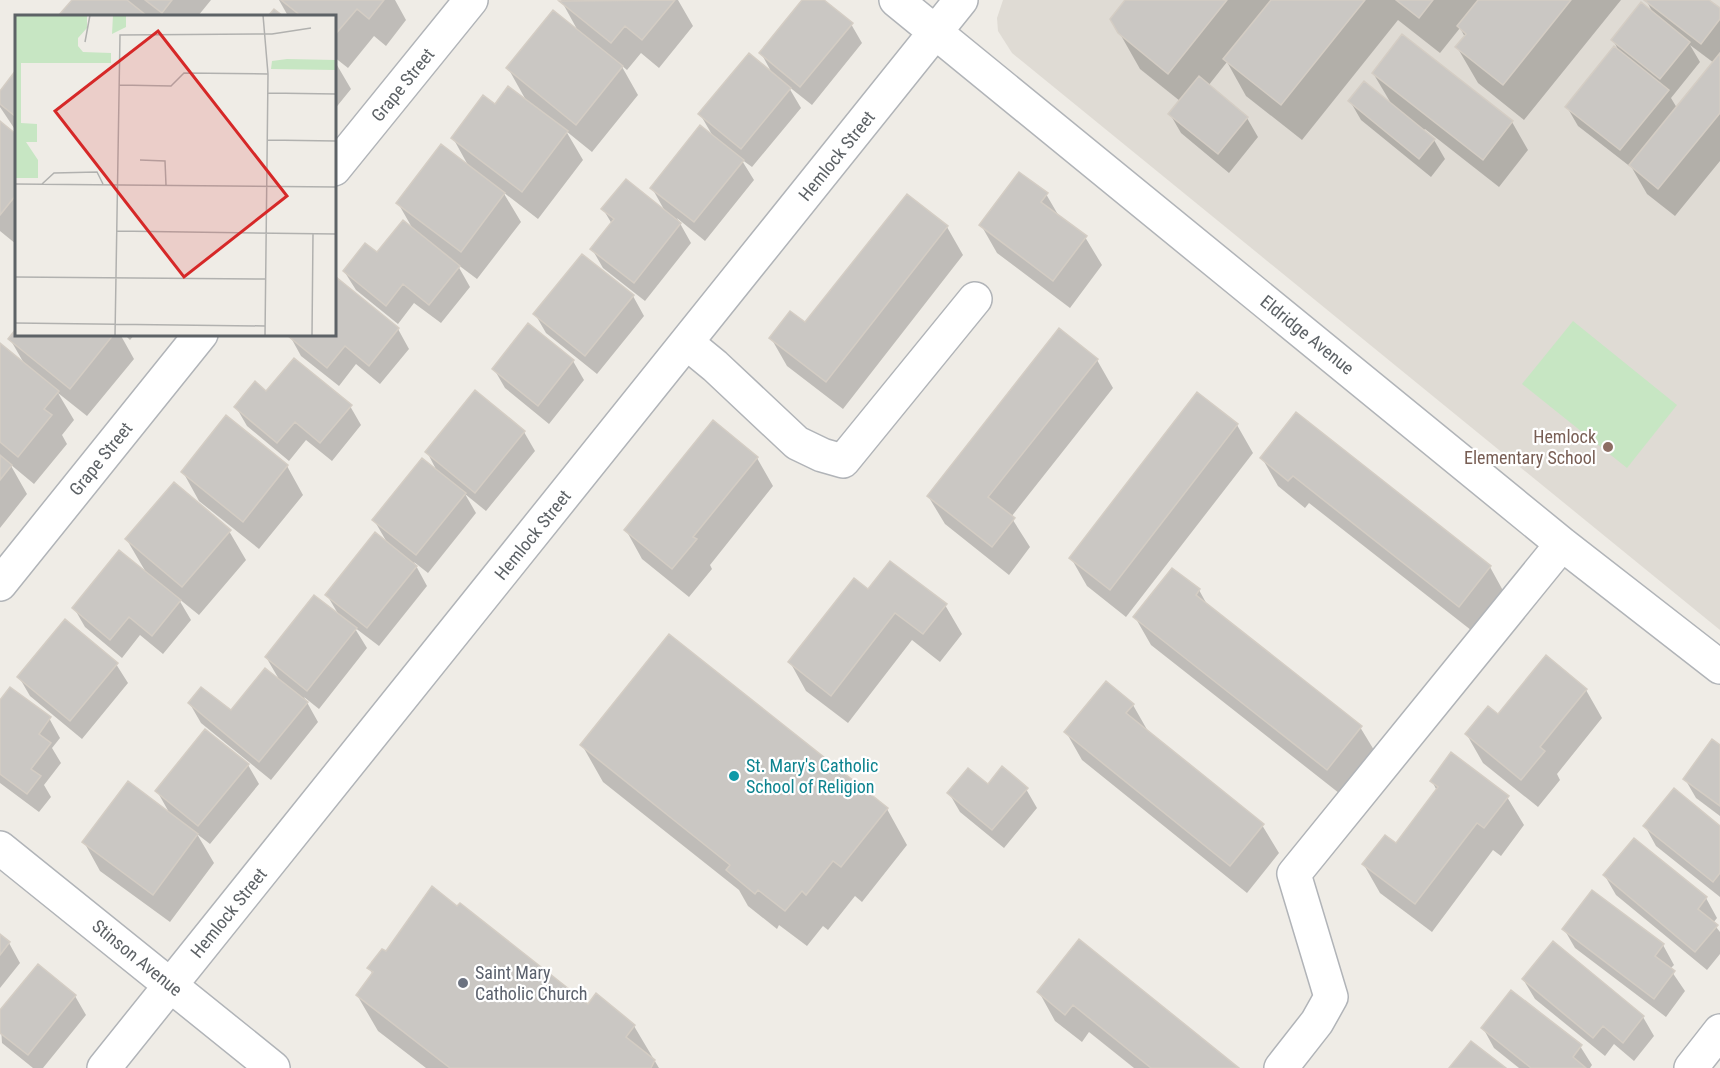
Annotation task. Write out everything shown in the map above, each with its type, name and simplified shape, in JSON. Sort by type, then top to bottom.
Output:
[{"type":"street","name":"Grape Street","points":[[336,167],[471,0]]},
{"type":"street","name":"Eldridge Avenue","points":[[896,0],[1562,544],[1720,668]]},
{"type":"street","name":"Hemlock Street","points":[[104,1068],[961,0]]},
{"type":"street","points":[[687,343],[797,442],[822,455],[843,461],[975,299]]},
{"type":"street","name":"Grape Street","points":[[0,584],[199,336]]},
{"type":"street","points":[[1281,1068],[1317,1022],[1331,997],[1294,874],[1562,544]]},
{"type":"street","name":"Stinson Avenue","points":[[0,848],[172,984],[273,1068]]},
{"type":"street","points":[[1691,1068],[1720,1031]]},
{"type":"shaded area","name":"Hemlock Elementary School","points":[[1003,0],[1720,0],[1720,630],[1012,53],[998,31],[997,18]]},
{"type":"green space","points":[[1573,321],[1677,405],[1627,468],[1522,384]]},
{"type":"building","points":[[72,0],[127,0],[146,15],[59,15]]},
{"type":"building","points":[[145,0],[172,0],[162,13]]},
{"type":"building","points":[[281,0],[384,0],[369,19],[357,9],[336,34],[336,15],[300,15]]},
{"type":"building","points":[[675,0],[642,40],[625,26],[611,43],[559,1]]},
{"type":"building","points":[[802,0],[824,0],[853,23],[800,87],[759,53]]},
{"type":"building","points":[[1125,0],[1227,0],[1168,74],[1118,33],[1110,19]]},
{"type":"building","points":[[1271,0],[1365,0],[1281,105],[1223,59]]},
{"type":"building","points":[[1396,0],[1433,0],[1419,18]]},
{"type":"building","points":[[1478,0],[1571,0],[1503,85],[1455,47],[1466,34],[1457,26]]},
{"type":"building","points":[[1644,0],[1709,0],[1720,8],[1720,19],[1701,44]]},
{"type":"building","points":[[1641,2],[1690,42],[1660,79],[1611,40]]},
{"type":"building","points":[[274,9],[282,15],[269,15]]},
{"type":"building","points":[[553,10],[623,66],[576,125],[506,68]]},
{"type":"building","points":[[1402,34],[1513,121],[1483,160],[1372,73]]},
{"type":"building","points":[[1614,46],[1669,90],[1620,150],[1565,107]]},
{"type":"building","points":[[749,53],[791,88],[741,149],[698,114]]},
{"type":"building","points":[[1720,53],[1720,113],[1658,189],[1629,165]]},
{"type":"building","points":[[15,71],[15,116],[0,104],[0,91]]},
{"type":"building","points":[[1199,76],[1248,117],[1218,154],[1168,114]]},
{"type":"building","points":[[1364,81],[1435,139],[1419,159],[1348,101]]},
{"type":"building","points":[[508,86],[568,131],[522,192],[451,138],[483,95],[495,104]]},
{"type":"building","points":[[0,121],[15,133],[15,196],[0,215]]},
{"type":"building","points":[[700,125],[744,160],[694,222],[650,188]]},
{"type":"building","points":[[441,144],[505,193],[461,252],[396,203]]},
{"type":"building","points":[[1019,172],[1048,193],[1041,202],[1087,236],[1053,281],[979,225]]},
{"type":"building","points":[[626,179],[681,223],[634,283],[590,249],[614,219],[601,209]]},
{"type":"building","points":[[907,194],[948,226],[826,382],[769,338],[790,311],[805,322]]},
{"type":"building","points":[[403,220],[460,266],[429,305],[403,284],[386,306],[343,271],[365,243],[377,252]]},
{"type":"building","points":[[582,254],[634,295],[585,356],[533,314]]},
{"type":"building","points":[[336,277],[399,328],[369,366],[345,346],[327,368],[288,336],[336,336]]},
{"type":"building","points":[[528,323],[574,360],[538,406],[492,369]]},
{"type":"building","points":[[1059,328],[1098,359],[988,497],[1015,518],[992,547],[927,496]]},
{"type":"building","points":[[15,330],[15,336],[112,336],[70,389],[8,339]]},
{"type":"building","points":[[0,343],[59,391],[44,409],[52,415],[18,457],[0,442]]},
{"type":"building","points":[[294,358],[352,405],[320,443],[295,422],[277,443],[234,407],[255,381],[266,391]]},
{"type":"building","points":[[475,390],[525,431],[475,493],[425,452]]},
{"type":"building","points":[[1197,392],[1238,424],[1110,590],[1069,558]]},
{"type":"building","points":[[1296,412],[1491,566],[1459,607],[1293,476],[1288,481],[1260,458]]},
{"type":"building","points":[[226,415],[288,465],[243,522],[181,472]]},
{"type":"building","points":[[713,420],[758,457],[693,537],[697,539],[672,569],[624,530]]},
{"type":"building","points":[[0,455],[12,465],[0,480]]},
{"type":"building","points":[[422,458],[466,493],[416,555],[372,520]]},
{"type":"building","points":[[174,482],[231,530],[182,587],[125,539]]},
{"type":"building","points":[[375,532],[417,566],[367,628],[325,595]]},
{"type":"building","points":[[119,550],[181,600],[152,636],[129,617],[110,640],[72,608]]},
{"type":"building","points":[[890,561],[947,604],[923,634],[895,613],[831,696],[788,662],[854,578],[868,589]]},
{"type":"building","points":[[1172,568],[1200,589],[1196,595],[1362,726],[1327,770],[1133,617]]},
{"type":"building","points":[[314,595],[357,628],[307,691],[265,657]]},
{"type":"building","points":[[65,619],[118,663],[70,721],[17,677]]},
{"type":"building","name":"St. Mary's Catholic School of Religion","points":[[669,634],[888,808],[841,867],[833,861],[806,895],[802,891],[785,911],[758,890],[755,894],[726,870],[730,865],[580,745]]},
{"type":"building","points":[[1546,655],[1587,689],[1540,747],[1545,751],[1521,780],[1465,734],[1488,706],[1498,714]]},
{"type":"building","points":[[265,668],[308,702],[259,762],[188,703],[201,687],[231,710]]},
{"type":"building","points":[[1106,681],[1134,704],[1126,713],[1264,824],[1230,866],[1064,732]]},
{"type":"building","points":[[10,687],[51,717],[39,734],[51,743],[31,769],[41,776],[27,794],[0,774],[0,700]]},
{"type":"building","points":[[205,729],[249,764],[198,826],[155,791]]},
{"type":"building","points":[[1712,739],[1720,745],[1720,806],[1683,779]]},
{"type":"building","points":[[1451,752],[1509,796],[1484,828],[1477,823],[1415,904],[1362,864],[1385,835],[1396,843],[1438,787],[1430,781]]},
{"type":"building","points":[[1002,766],[1028,788],[992,830],[947,793],[968,768],[988,784]]},
{"type":"building","points":[[128,781],[198,834],[153,895],[82,842]]},
{"type":"building","points":[[1674,788],[1720,826],[1720,873],[1713,882],[1643,826]]},
{"type":"building","points":[[1634,838],[1707,897],[1698,909],[1718,925],[1695,952],[1603,875]]},
{"type":"building","name":"Saint Mary Catholic Church","points":[[432,886],[457,906],[460,903],[588,1004],[596,993],[635,1025],[626,1037],[655,1060],[651,1068],[450,1068],[356,995],[373,972],[367,968],[382,949],[386,951]]},
{"type":"building","points":[[1592,890],[1664,944],[1655,956],[1675,971],[1654,999],[1562,929]]},
{"type":"building","points":[[0,934],[10,942],[0,955]]},
{"type":"building","points":[[1079,939],[1239,1068],[1151,1068],[1073,1005],[1065,1015],[1037,992]]},
{"type":"building","points":[[1553,941],[1644,1016],[1623,1043],[1603,1026],[1593,1038],[1522,979]]},
{"type":"building","points":[[38,964],[76,995],[28,1055],[0,1033],[0,1010]]},
{"type":"building","points":[[1511,990],[1582,1045],[1573,1057],[1586,1068],[1531,1068],[1481,1028]]},
{"type":"building","points":[[1471,1041],[1506,1068],[1449,1068]]},
{"type":"place","name":"Hemlock Elementary School","points":[[1608,447]]},
{"type":"place","name":"St. Mary's Catholic School of Religion","points":[[734,776]]},
{"type":"place","name":"Saint Mary Catholic Church","points":[[463,983]]}]
